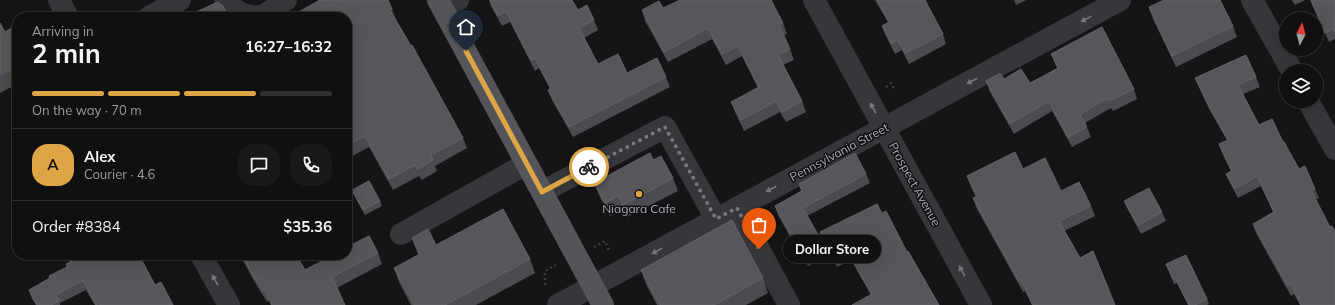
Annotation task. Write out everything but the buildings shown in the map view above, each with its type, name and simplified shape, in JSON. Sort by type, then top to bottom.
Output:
[{"type":"main road","points":[[446,3],[526,164],[603,305]]},
{"type":"street","points":[[59,0],[65,12]]},
{"type":"street","points":[[158,12],[180,0]]},
{"type":"street","points":[[226,0],[230,6],[239,12]]},
{"type":"street","name":"Prospect Avenue","points":[[814,0],[981,305]]},
{"type":"street","name":"Pennsylvania Street","points":[[558,305],[1120,0]]},
{"type":"street","points":[[1252,0],[1288,64]]},
{"type":"street","points":[[270,12],[284,7]]},
{"type":"street","points":[[1312,108],[1335,149]]},
{"type":"street","points":[[542,192],[665,127],[716,219]]},
{"type":"street","points":[[401,234],[526,164]]},
{"type":"street","points":[[737,208],[789,305]]},
{"type":"street","points":[[204,260],[229,305]]},
{"type":"path","points":[[886,86],[892,83],[895,90]]},
{"type":"path","points":[[594,247],[605,241],[609,250]]},
{"type":"path","points":[[545,285],[544,271],[556,265]]},
{"type":"way so far","points":[[589,167],[665,127],[716,219],[737,208],[759,249]]},
{"type":"place","name":"Niagara Cafe","points":[[639,194]]},
{"type":"place","name":"Dollar Store","points":[[759,249]]},
{"type":"route","points":[[466,51],[542,192],[589,167]]}]
